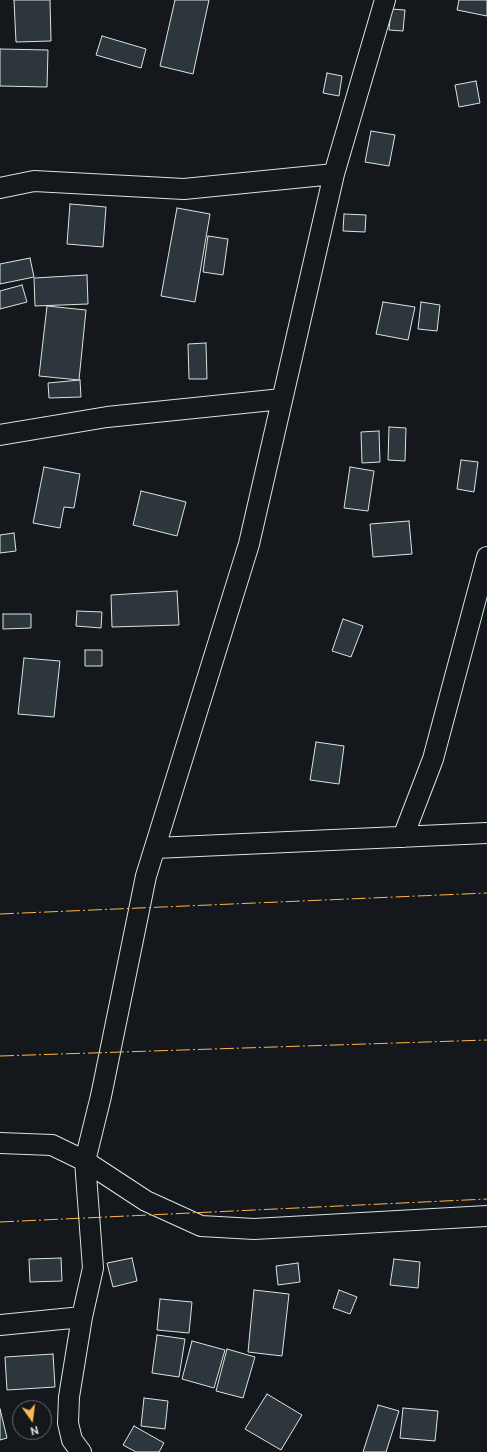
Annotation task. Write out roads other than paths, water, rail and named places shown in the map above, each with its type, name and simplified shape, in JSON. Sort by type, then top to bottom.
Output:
[{"type":"street","points":[[81,1452],[72,1440],[68,1422],[69,1397],[82,1317],[93,1268],[85,1161],[101,1096],[146,876],[249,544],[334,174],[385,0]]},
{"type":"street","points":[[0,188],[34,181],[184,189],[334,174]]},
{"type":"street","points":[[0,435],[107,417],[282,399]]},
{"type":"street","points":[[403,836],[433,759],[487,557]]},
{"type":"street","points":[[155,848],[487,833]]},
{"type":"street","points":[[0,1143],[52,1145],[85,1161],[146,1201],[201,1226],[254,1230],[487,1216]]},
{"type":"street","points":[[0,1325],[82,1317]]}]
